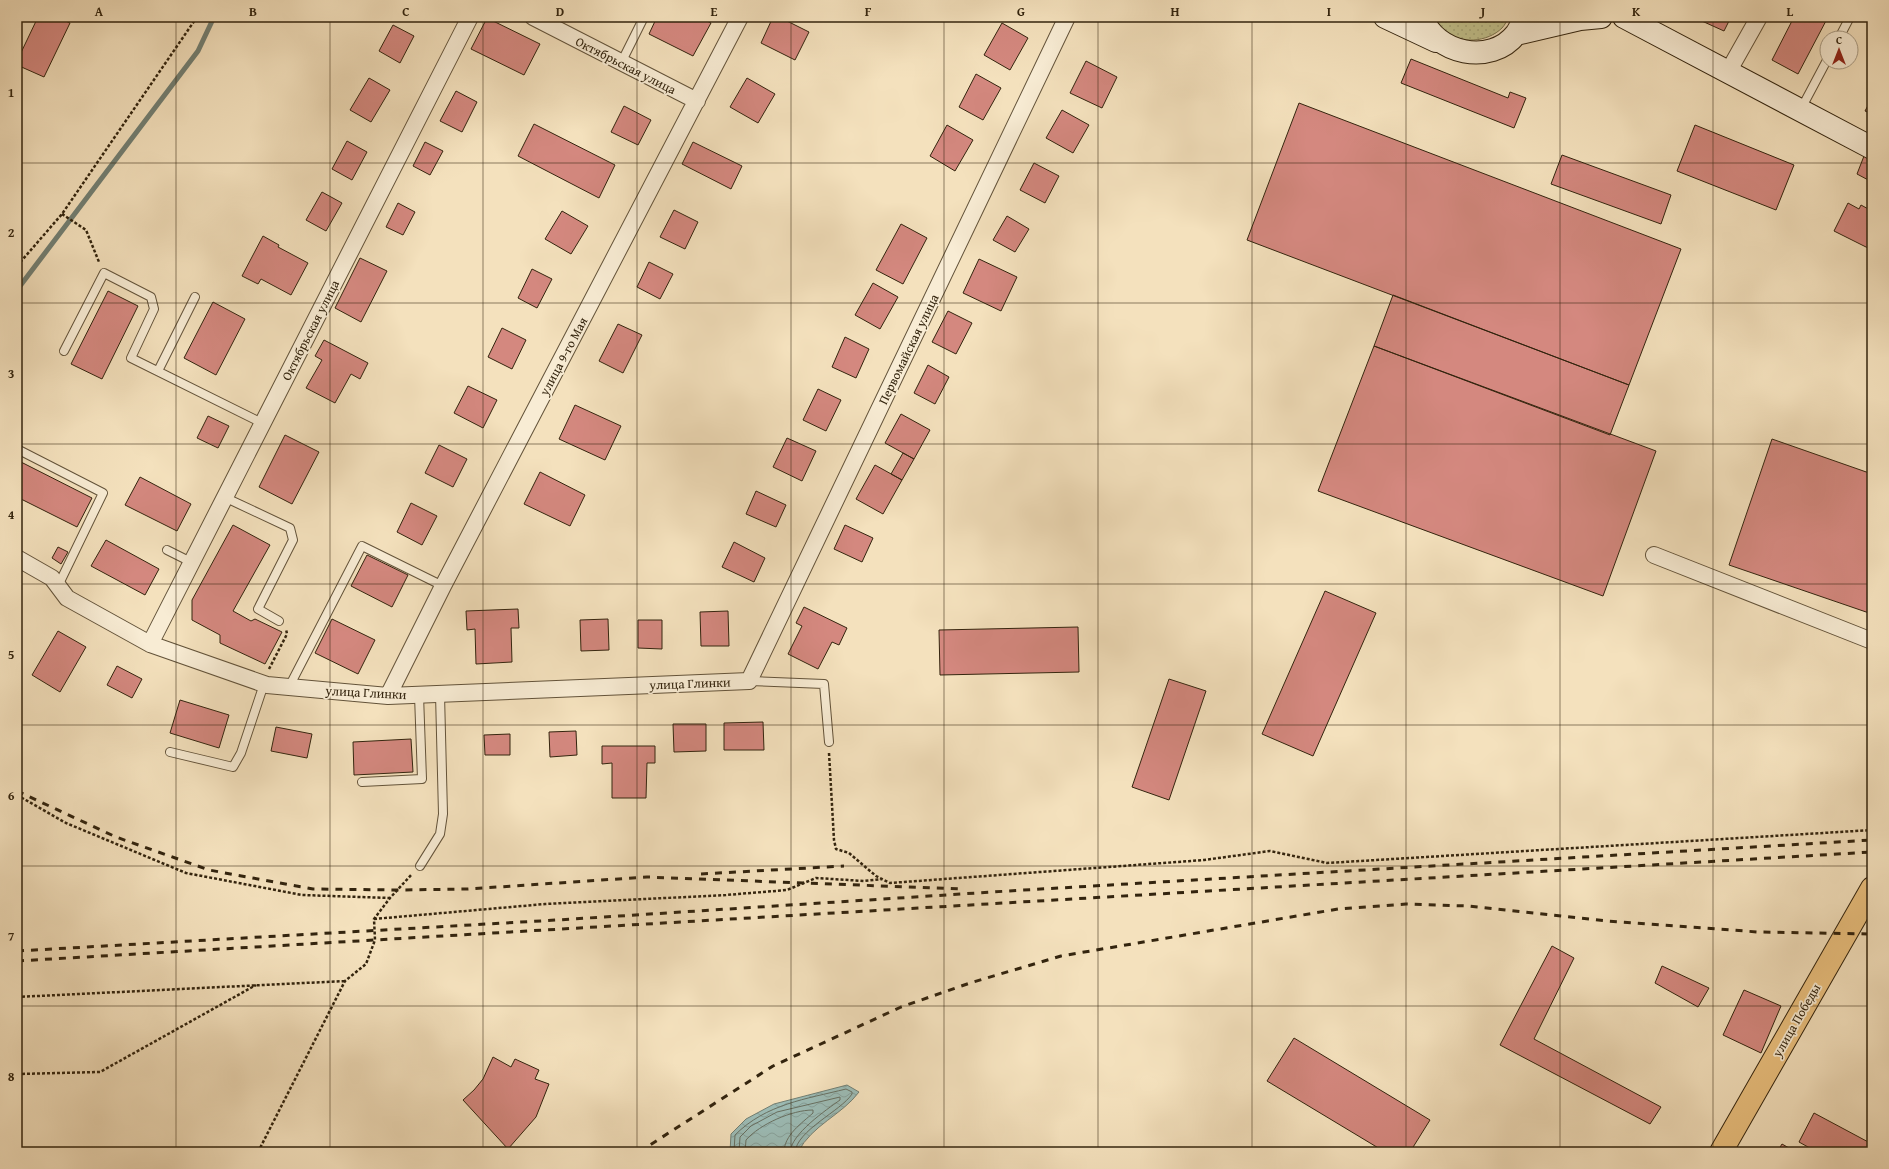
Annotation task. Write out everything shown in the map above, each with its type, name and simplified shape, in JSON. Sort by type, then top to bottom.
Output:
[{"type":"main road","points":[[1385,17],[1449,47],[1469,53],[1492,50],[1503,44],[1520,25],[1601,17]]},
{"type":"main road","points":[[1422,17],[1437,39],[1449,47]]},
{"type":"main road","points":[[1633,19],[1728,72],[1872,148]]},
{"type":"main road","name":"улица Победы","points":[[1721,1152],[1872,888]]},
{"type":"street","name":"Октябрьская улица","points":[[150,644],[470,17]]},
{"type":"street","name":"Октябрьская улица","points":[[533,17],[697,102]]},
{"type":"street","name":"улица 9-го Мая","points":[[388,696],[443,586],[697,102],[740,17]]},
{"type":"street","name":"Первомайская улица","points":[[749,681],[1067,17]]},
{"type":"street","points":[[1728,72],[1759,17]]},
{"type":"street","points":[[1654,555],[1872,642]]},
{"type":"street","name":"улица Глинки","points":[[17,558],[52,578],[67,598],[150,644],[263,683],[289,687],[388,696],[749,681]]},
{"type":"lane","points":[[621,63],[644,17]]},
{"type":"lane","points":[[1843,30],[1850,17]]},
{"type":"lane","points":[[1801,110],[1822,70]]},
{"type":"lane","points":[[64,351],[104,272],[151,297],[154,309],[131,358],[262,423]]},
{"type":"lane","points":[[158,371],[195,297]]},
{"type":"lane","points":[[17,449],[103,493],[58,586]]},
{"type":"lane","points":[[224,497],[290,528],[293,540],[258,610],[280,621]]},
{"type":"lane","points":[[289,687],[362,546],[443,586]]},
{"type":"lane","points":[[167,550],[191,562]]},
{"type":"lane","points":[[749,681],[824,684],[829,742]]},
{"type":"lane","points":[[170,752],[233,767],[241,753],[263,683]]},
{"type":"lane","points":[[420,866],[440,834],[443,814],[440,694]]},
{"type":"lane","points":[[362,782],[422,779],[419,695]]},
{"type":"path","points":[[17,266],[62,214],[198,17]]},
{"type":"path","points":[[62,214],[86,230],[96,257]]},
{"type":"path","points":[[263,683],[287,634],[286,629],[280,621]]},
{"type":"path","points":[[829,742],[834,840],[836,849],[849,853],[876,876],[890,882],[1143,865],[1204,860],[1270,851],[1327,863],[1872,830]]},
{"type":"path","points":[[17,795],[66,823],[186,873],[302,895],[390,898]]},
{"type":"path","points":[[258,1152],[345,981],[366,964],[375,940],[374,919],[390,898],[420,866]]},
{"type":"path","points":[[374,919],[545,904],[726,895],[787,890],[816,878],[864,881],[884,879]]},
{"type":"path","points":[[17,997],[345,981]]},
{"type":"path","points":[[17,1074],[100,1072],[259,984]]},
{"type":"shaded area","points":[[1433,17],[1509,17],[1503,27],[1496,33],[1482,39],[1466,40],[1451,35],[1441,28]]},
{"type":"water","points":[[847,1085],[859,1092],[844,1107],[811,1134],[798,1152],[730,1152],[731,1134],[746,1119],[774,1104]]},
{"type":"building","points":[[38,17],[57,17],[70,23],[44,77],[17,65],[17,61]]},
{"type":"building","points":[[657,17],[699,17],[711,23],[693,56],[649,34]]},
{"type":"building","points":[[773,17],[779,17],[809,32],[795,60],[761,43]]},
{"type":"building","points":[[1693,17],[1731,17],[1724,31]]},
{"type":"building","points":[[1794,17],[1828,17],[1821,30],[1819,30],[1819,34],[1798,74],[1772,60]]},
{"type":"building","points":[[487,18],[540,44],[524,75],[471,49]]},
{"type":"building","points":[[1002,23],[1028,38],[1010,70],[984,55]]},
{"type":"building","points":[[393,25],[414,36],[400,63],[379,51]]},
{"type":"building","points":[[1411,59],[1508,98],[1510,92],[1526,98],[1514,128],[1401,83]]},
{"type":"building","points":[[1086,61],[1117,77],[1102,108],[1070,93]]},
{"type":"building","points":[[976,74],[1001,88],[983,120],[959,107]]},
{"type":"building","points":[[369,78],[390,90],[371,122],[350,110]]},
{"type":"building","points":[[747,78],[775,94],[758,123],[730,107]]},
{"type":"building","points":[[456,91],[477,102],[462,132],[440,121]]},
{"type":"building","points":[[1872,98],[1872,114],[1865,111]]},
{"type":"building","points":[[1299,103],[1681,249],[1629,385],[1247,240]]},
{"type":"building","points":[[624,106],[651,120],[638,145],[611,132]]},
{"type":"building","points":[[1062,110],[1089,125],[1073,153],[1046,138]]},
{"type":"building","points":[[534,124],[615,165],[599,198],[518,156]]},
{"type":"building","points":[[947,125],[973,140],[955,171],[930,156]]},
{"type":"building","points":[[1695,125],[1794,165],[1776,210],[1677,171]]},
{"type":"building","points":[[347,141],[367,152],[352,180],[332,169]]},
{"type":"building","points":[[425,142],[443,151],[430,175],[413,166]]},
{"type":"building","points":[[693,142],[742,166],[731,189],[682,164]]},
{"type":"building","points":[[1562,155],[1671,195],[1661,224],[1551,184]]},
{"type":"building","points":[[1864,156],[1872,160],[1872,182],[1857,174]]},
{"type":"building","points":[[1034,163],[1059,176],[1045,203],[1020,190]]},
{"type":"building","points":[[322,192],[342,203],[326,231],[306,220]]},
{"type":"building","points":[[398,203],[415,212],[403,235],[386,227]]},
{"type":"building","points":[[1848,203],[1859,209],[1861,205],[1872,211],[1872,250],[1834,231]]},
{"type":"building","points":[[674,210],[698,222],[685,249],[660,237]]},
{"type":"building","points":[[562,211],[588,226],[571,254],[545,239]]},
{"type":"building","points":[[1007,216],[1029,229],[1015,252],[993,240]]},
{"type":"building","points":[[901,224],[927,238],[903,284],[876,270]]},
{"type":"building","points":[[263,236],[279,245],[278,247],[308,263],[291,295],[261,279],[258,284],[242,276]]},
{"type":"building","points":[[360,258],[387,271],[361,322],[335,308]]},
{"type":"building","points":[[979,259],[1017,277],[1001,311],[963,293]]},
{"type":"building","points":[[649,262],[673,274],[660,299],[637,287]]},
{"type":"building","points":[[532,269],[552,279],[537,308],[518,298]]},
{"type":"building","points":[[873,283],[898,297],[880,329],[855,315]]},
{"type":"building","points":[[108,291],[138,306],[102,379],[71,364]]},
{"type":"building","points":[[1393,295],[1629,385],[1610,435],[1374,346]]},
{"type":"building","points":[[213,302],[245,319],[216,375],[184,358]]},
{"type":"building","points":[[948,311],[972,323],[956,354],[932,342]]},
{"type":"building","points":[[618,324],[642,335],[623,373],[599,361]]},
{"type":"building","points":[[502,328],[526,340],[512,369],[488,357]]},
{"type":"building","points":[[845,337],[869,349],[856,378],[832,367]]},
{"type":"building","points":[[324,340],[368,363],[360,379],[351,374],[335,403],[306,388],[322,360],[315,356]]},
{"type":"building","points":[[1374,346],[1656,451],[1603,596],[1318,491]]},
{"type":"building","points":[[928,365],[949,377],[935,404],[914,393]]},
{"type":"building","points":[[468,386],[497,400],[483,428],[454,413]]},
{"type":"building","points":[[818,389],[841,400],[826,431],[803,420]]},
{"type":"building","points":[[575,405],[621,426],[605,460],[559,439]]},
{"type":"building","points":[[901,414],[930,430],[914,459],[885,443]]},
{"type":"building","points":[[208,416],[229,426],[218,448],[197,438]]},
{"type":"building","points":[[285,435],[319,452],[292,504],[259,487]]},
{"type":"building","points":[[787,438],[816,451],[802,481],[773,467]]},
{"type":"building","points":[[1772,439],[1872,474],[1872,614],[1729,565]]},
{"type":"building","points":[[439,445],[467,459],[453,487],[425,473]]},
{"type":"building","points":[[903,453],[914,459],[902,480],[891,474]]},
{"type":"building","points":[[17,460],[92,498],[77,527],[17,497]]},
{"type":"building","points":[[875,465],[902,480],[883,514],[856,499]]},
{"type":"building","points":[[540,472],[585,495],[570,526],[524,504]]},
{"type":"building","points":[[140,477],[191,504],[177,531],[125,505]]},
{"type":"building","points":[[756,491],[786,505],[776,527],[746,514]]},
{"type":"building","points":[[411,503],[437,516],[422,545],[397,532]]},
{"type":"building","points":[[233,525],[270,545],[233,611],[251,621],[255,619],[282,632],[265,664],[220,643],[220,635],[192,620],[192,600]]},
{"type":"building","points":[[845,525],[873,538],[862,562],[834,549]]},
{"type":"building","points":[[106,540],[159,569],[145,595],[91,566]]},
{"type":"building","points":[[734,542],[765,558],[754,582],[722,567]]},
{"type":"building","points":[[58,547],[68,552],[61,564],[52,558]]},
{"type":"building","points":[[367,555],[408,575],[392,607],[351,586]]},
{"type":"building","points":[[1325,591],[1376,613],[1313,756],[1262,734]]},
{"type":"building","points":[[804,607],[847,628],[839,645],[832,642],[818,669],[788,654],[802,626],[796,623]]},
{"type":"building","points":[[518,609],[519,628],[511,628],[512,662],[476,664],[475,629],[467,630],[466,611]]},
{"type":"building","points":[[728,611],[729,646],[701,646],[700,612]]},
{"type":"building","points":[[332,619],[375,640],[358,674],[315,653]]},
{"type":"building","points":[[608,619],[609,650],[581,651],[580,620]]},
{"type":"building","points":[[638,620],[662,620],[662,649],[638,648]]},
{"type":"building","points":[[1078,627],[1079,672],[940,675],[939,630]]},
{"type":"building","points":[[58,631],[86,647],[60,692],[32,675]]},
{"type":"building","points":[[117,666],[142,679],[132,698],[107,685]]},
{"type":"building","points":[[1169,679],[1206,691],[1169,800],[1132,787]]},
{"type":"building","points":[[180,700],[229,715],[219,748],[170,733]]},
{"type":"building","points":[[763,722],[764,750],[724,750],[724,723]]},
{"type":"building","points":[[673,724],[706,724],[706,751],[674,752]]},
{"type":"building","points":[[276,727],[312,734],[307,758],[271,751]]},
{"type":"building","points":[[576,731],[577,755],[550,757],[549,732]]},
{"type":"building","points":[[510,734],[510,755],[485,755],[484,735]]},
{"type":"building","points":[[411,739],[413,772],[354,775],[353,742]]},
{"type":"building","points":[[602,746],[655,746],[655,763],[647,763],[646,798],[612,798],[612,763],[602,764]]},
{"type":"building","points":[[1552,946],[1574,958],[1534,1039],[1661,1107],[1650,1124],[1500,1045]]},
{"type":"building","points":[[1662,966],[1709,988],[1698,1007],[1655,983]]},
{"type":"building","points":[[1744,990],[1781,1006],[1761,1053],[1723,1035]]},
{"type":"building","points":[[1294,1038],[1430,1120],[1410,1152],[1385,1152],[1267,1081]]},
{"type":"building","points":[[493,1057],[511,1067],[515,1059],[539,1070],[535,1079],[549,1084],[536,1117],[508,1149],[463,1100],[483,1079]]},
{"type":"building","points":[[1814,1113],[1872,1144],[1872,1152],[1817,1152],[1799,1142]]},
{"type":"building","points":[[1782,1144],[1796,1152],[1777,1152]]},
{"type":"waterway","points":[[17,290],[198,51],[214,17]]},
{"type":"railway","points":[[17,791],[116,837],[209,870],[313,889],[468,889],[647,877],[962,889]]},
{"type":"railway","points":[[17,951],[557,920],[1008,891],[1872,840]]},
{"type":"railway","points":[[17,961],[1872,852]]},
{"type":"railway","points":[[701,874],[844,866]]},
{"type":"railway","points":[[639,1152],[773,1066],[901,1007],[970,983],[1061,956],[1338,909],[1406,904],[1468,906],[1608,921],[1758,932],[1872,934]]}]
